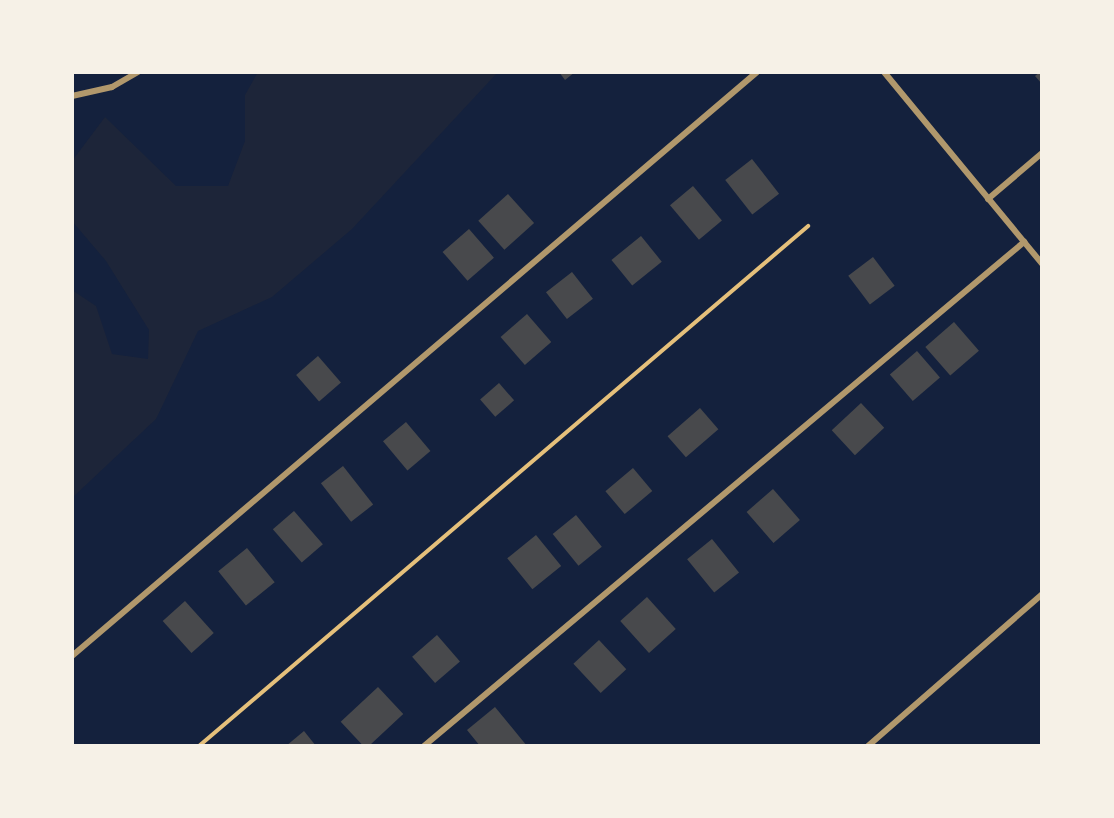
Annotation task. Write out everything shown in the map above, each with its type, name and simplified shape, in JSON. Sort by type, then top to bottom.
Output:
[{"type":"street","points":[[72,96],[112,87],[138,72]]},
{"type":"street","points":[[72,657],[757,72]]},
{"type":"street","points":[[884,72],[1042,264]]},
{"type":"street","points":[[988,199],[1042,153]]},
{"type":"street","points":[[424,746],[1024,242]]},
{"type":"street","points":[[867,746],[1042,594]]},
{"type":"path","points":[[199,746],[808,226]]},
{"type":"shaded area","points":[[258,72],[498,72],[352,229],[272,297],[198,331],[156,419],[72,498],[72,290],[96,306],[112,354],[148,359],[149,330],[106,261],[72,221],[72,161],[105,117],[176,186],[228,186],[245,141],[245,95]]},
{"type":"building","points":[[559,72],[575,72],[565,80]]},
{"type":"building","points":[[1042,72],[1042,84],[1035,76]]},
{"type":"building","points":[[752,159],[779,194],[752,215],[725,180]]},
{"type":"building","points":[[693,186],[722,220],[699,240],[670,205]]},
{"type":"building","points":[[508,194],[534,223],[504,250],[478,221]]},
{"type":"building","points":[[469,229],[494,258],[468,281],[443,252]]},
{"type":"building","points":[[641,236],[662,262],[632,286],[611,260]]},
{"type":"building","points":[[873,257],[895,286],[870,304],[848,276]]},
{"type":"building","points":[[572,272],[593,299],[567,319],[546,292]]},
{"type":"building","points":[[527,314],[551,342],[525,365],[501,337]]},
{"type":"building","points":[[954,322],[979,351],[950,376],[925,347]]},
{"type":"building","points":[[917,351],[940,377],[913,401],[890,375]]},
{"type":"building","points":[[318,356],[341,382],[319,401],[296,375]]},
{"type":"building","points":[[499,383],[514,400],[495,417],[480,399]]},
{"type":"building","points":[[861,403],[884,428],[855,455],[832,430]]},
{"type":"building","points":[[700,408],[718,429],[686,457],[668,436]]},
{"type":"building","points":[[406,422],[430,451],[407,470],[383,441]]},
{"type":"building","points":[[343,466],[373,505],[351,522],[321,483]]},
{"type":"building","points":[[633,468],[652,491],[625,514],[605,491]]},
{"type":"building","points":[[773,489],[800,520],[773,543],[747,512]]},
{"type":"building","points":[[294,511],[323,544],[302,563],[273,529]]},
{"type":"building","points":[[576,515],[602,547],[578,566],[553,534]]},
{"type":"building","points":[[536,535],[561,566],[532,589],[507,558]]},
{"type":"building","points":[[712,539],[739,572],[714,593],[687,559]]},
{"type":"building","points":[[247,548],[275,582],[246,605],[218,571]]},
{"type":"building","points":[[647,597],[676,629],[649,653],[620,621]]},
{"type":"building","points":[[185,601],[214,633],[191,653],[163,621]]},
{"type":"building","points":[[437,635],[460,661],[435,683],[412,657]]},
{"type":"building","points":[[599,640],[626,669],[601,693],[573,664]]},
{"type":"building","points":[[378,687],[403,714],[369,746],[363,746],[341,722]]},
{"type":"building","points":[[495,707],[527,746],[480,746],[467,730]]},
{"type":"building","points":[[304,731],[316,746],[286,746]]}]
